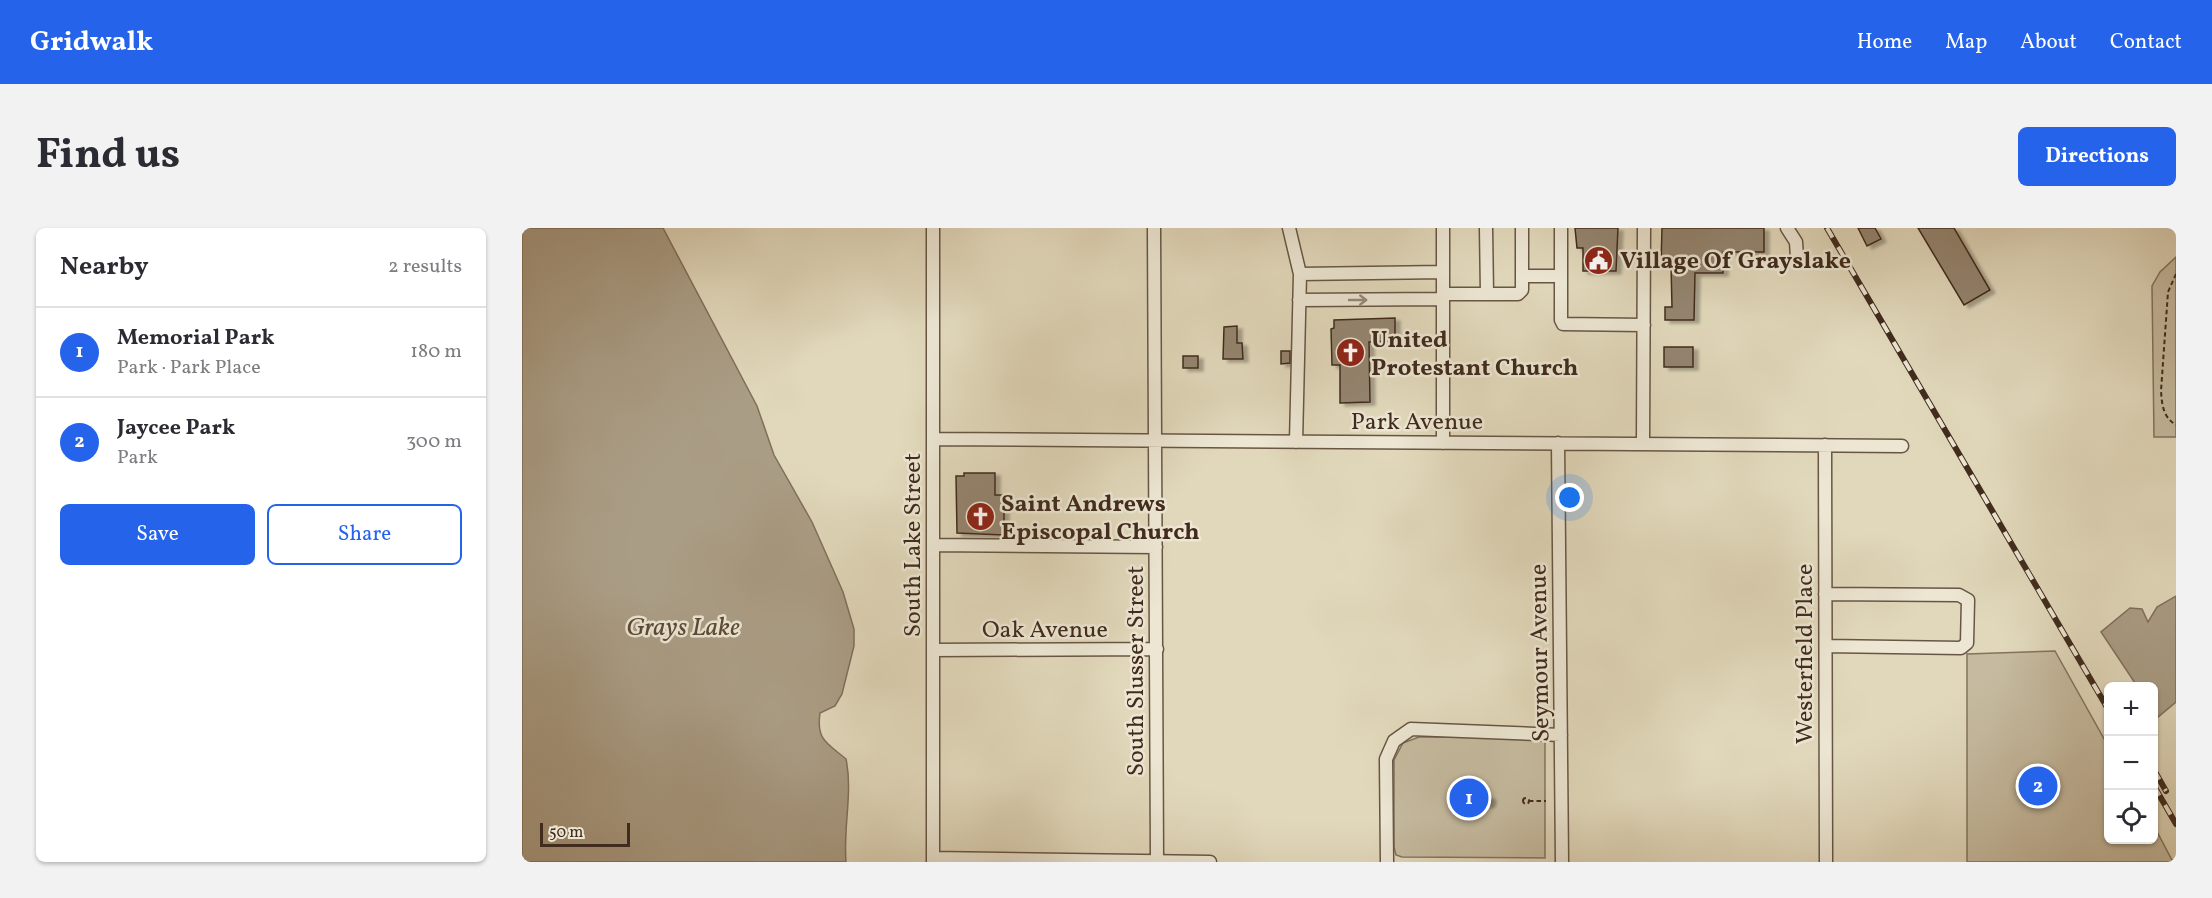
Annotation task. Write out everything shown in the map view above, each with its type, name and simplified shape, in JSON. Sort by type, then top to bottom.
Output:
[{"type":"street","name":"South Lake Street","points":[[933,228],[933,860]]},
{"type":"street","name":"South Slusser Street","points":[[1154,228],[1157,862]]},
{"type":"street","points":[[1289,228],[1300,274],[1296,442]]},
{"type":"street","points":[[1443,228],[1443,443]]},
{"type":"street","points":[[1486,228],[1487,294]]},
{"type":"street","points":[[1299,300],[1518,294],[1522,290],[1522,228]]},
{"type":"street","points":[[1561,228],[1561,320],[1563,324],[1644,325]]},
{"type":"street","points":[[1643,444],[1644,228]]},
{"type":"street","points":[[1787,228],[1796,243],[1797,258]]},
{"type":"street","points":[[1300,274],[1443,272]]},
{"type":"street","points":[[1522,276],[1561,276]]},
{"type":"street","name":"Park Avenue","points":[[933,439],[1902,446]]},
{"type":"street","name":"Seymour Avenue","points":[[1558,443],[1562,862]]},
{"type":"street","name":"Westerfield Place","points":[[1825,445],[1826,862]]},
{"type":"street","points":[[933,545],[1156,547]]},
{"type":"street","points":[[1825,594],[1959,595],[1968,600],[1967,643],[1961,648],[1826,646]]},
{"type":"street","name":"Oak Avenue","points":[[933,650],[1157,650]]},
{"type":"street","points":[[1387,862],[1386,759],[1394,741],[1411,729],[1561,735]]},
{"type":"street","points":[[933,860],[1210,862]]},
{"type":"path","points":[[2176,274],[2168,292],[2161,391],[2162,407],[2166,416],[2176,425]]},
{"type":"path","points":[[1529,801],[1546,801]]},
{"type":"shaded area","points":[[2176,257],[2176,437],[2154,437],[2152,286],[2160,272]]},
{"type":"shaded area","points":[[2055,651],[2104,739],[2104,844],[2158,844],[2158,834],[2173,862],[1967,862],[1967,654]]},
{"type":"shaded area","points":[[1419,737],[1545,737],[1545,858],[1402,857],[1396,855],[1394,847],[1394,760],[1403,743]]},
{"type":"water","name":"Grays Lake","points":[[522,228],[663,228],[757,406],[774,455],[812,522],[843,592],[854,629],[854,646],[842,694],[835,706],[820,713],[819,722],[824,740],[846,759],[849,784],[846,862],[522,862]]},
{"type":"water","points":[[2176,596],[2176,702],[2158,717],[2158,682],[2134,682],[2101,632],[2130,608],[2142,609],[2148,622],[2157,607]]},
{"type":"building","name":"Village Of Grayslake","points":[[1575,228],[1618,228],[1616,271],[1583,271],[1583,248],[1577,248]]},
{"type":"building","points":[[1662,228],[1764,228],[1764,252],[1723,252],[1723,273],[1695,273],[1694,320],[1665,320],[1665,307],[1672,307],[1671,265],[1661,265]]},
{"type":"building","points":[[1858,228],[1875,228],[1881,239],[1867,246]]},
{"type":"building","points":[[1918,228],[1954,228],[1990,290],[1964,305]]},
{"type":"building","name":"United Protestant Church","points":[[1395,318],[1395,341],[1369,342],[1370,402],[1340,403],[1340,365],[1332,365],[1331,329],[1334,328],[1334,320]]},
{"type":"building","points":[[1237,326],[1237,343],[1242,343],[1243,359],[1223,359],[1224,327]]},
{"type":"building","points":[[1664,347],[1693,347],[1693,367],[1664,367]]},
{"type":"building","points":[[1281,351],[1290,351],[1290,363],[1281,364]]},
{"type":"building","points":[[1183,356],[1198,356],[1198,368],[1183,368]]},
{"type":"building","name":"Saint Andrews Episcopal Church","points":[[964,473],[995,473],[995,495],[1004,495],[1004,535],[957,533],[956,476],[964,476]]},
{"type":"building","points":[[1486,795],[1491,800],[1486,805],[1481,800]]},
{"type":"railway","points":[[1827,228],[2104,702]]},
{"type":"railway","points":[[2158,777],[2166,791]]},
{"type":"railway","points":[[2156,790],[2176,824]]},
{"type":"place","name":"Village Of Grayslake","points":[[1599,260]]},
{"type":"place","name":"United Protestant Church","points":[[1350,353]]},
{"type":"place","name":"Saint Andrews Episcopal Church","points":[[980,517]]},
{"type":"place","name":"Jaycee Park","points":[[2038,786]]},
{"type":"place","name":"Memorial Park","points":[[1469,798]]}]
